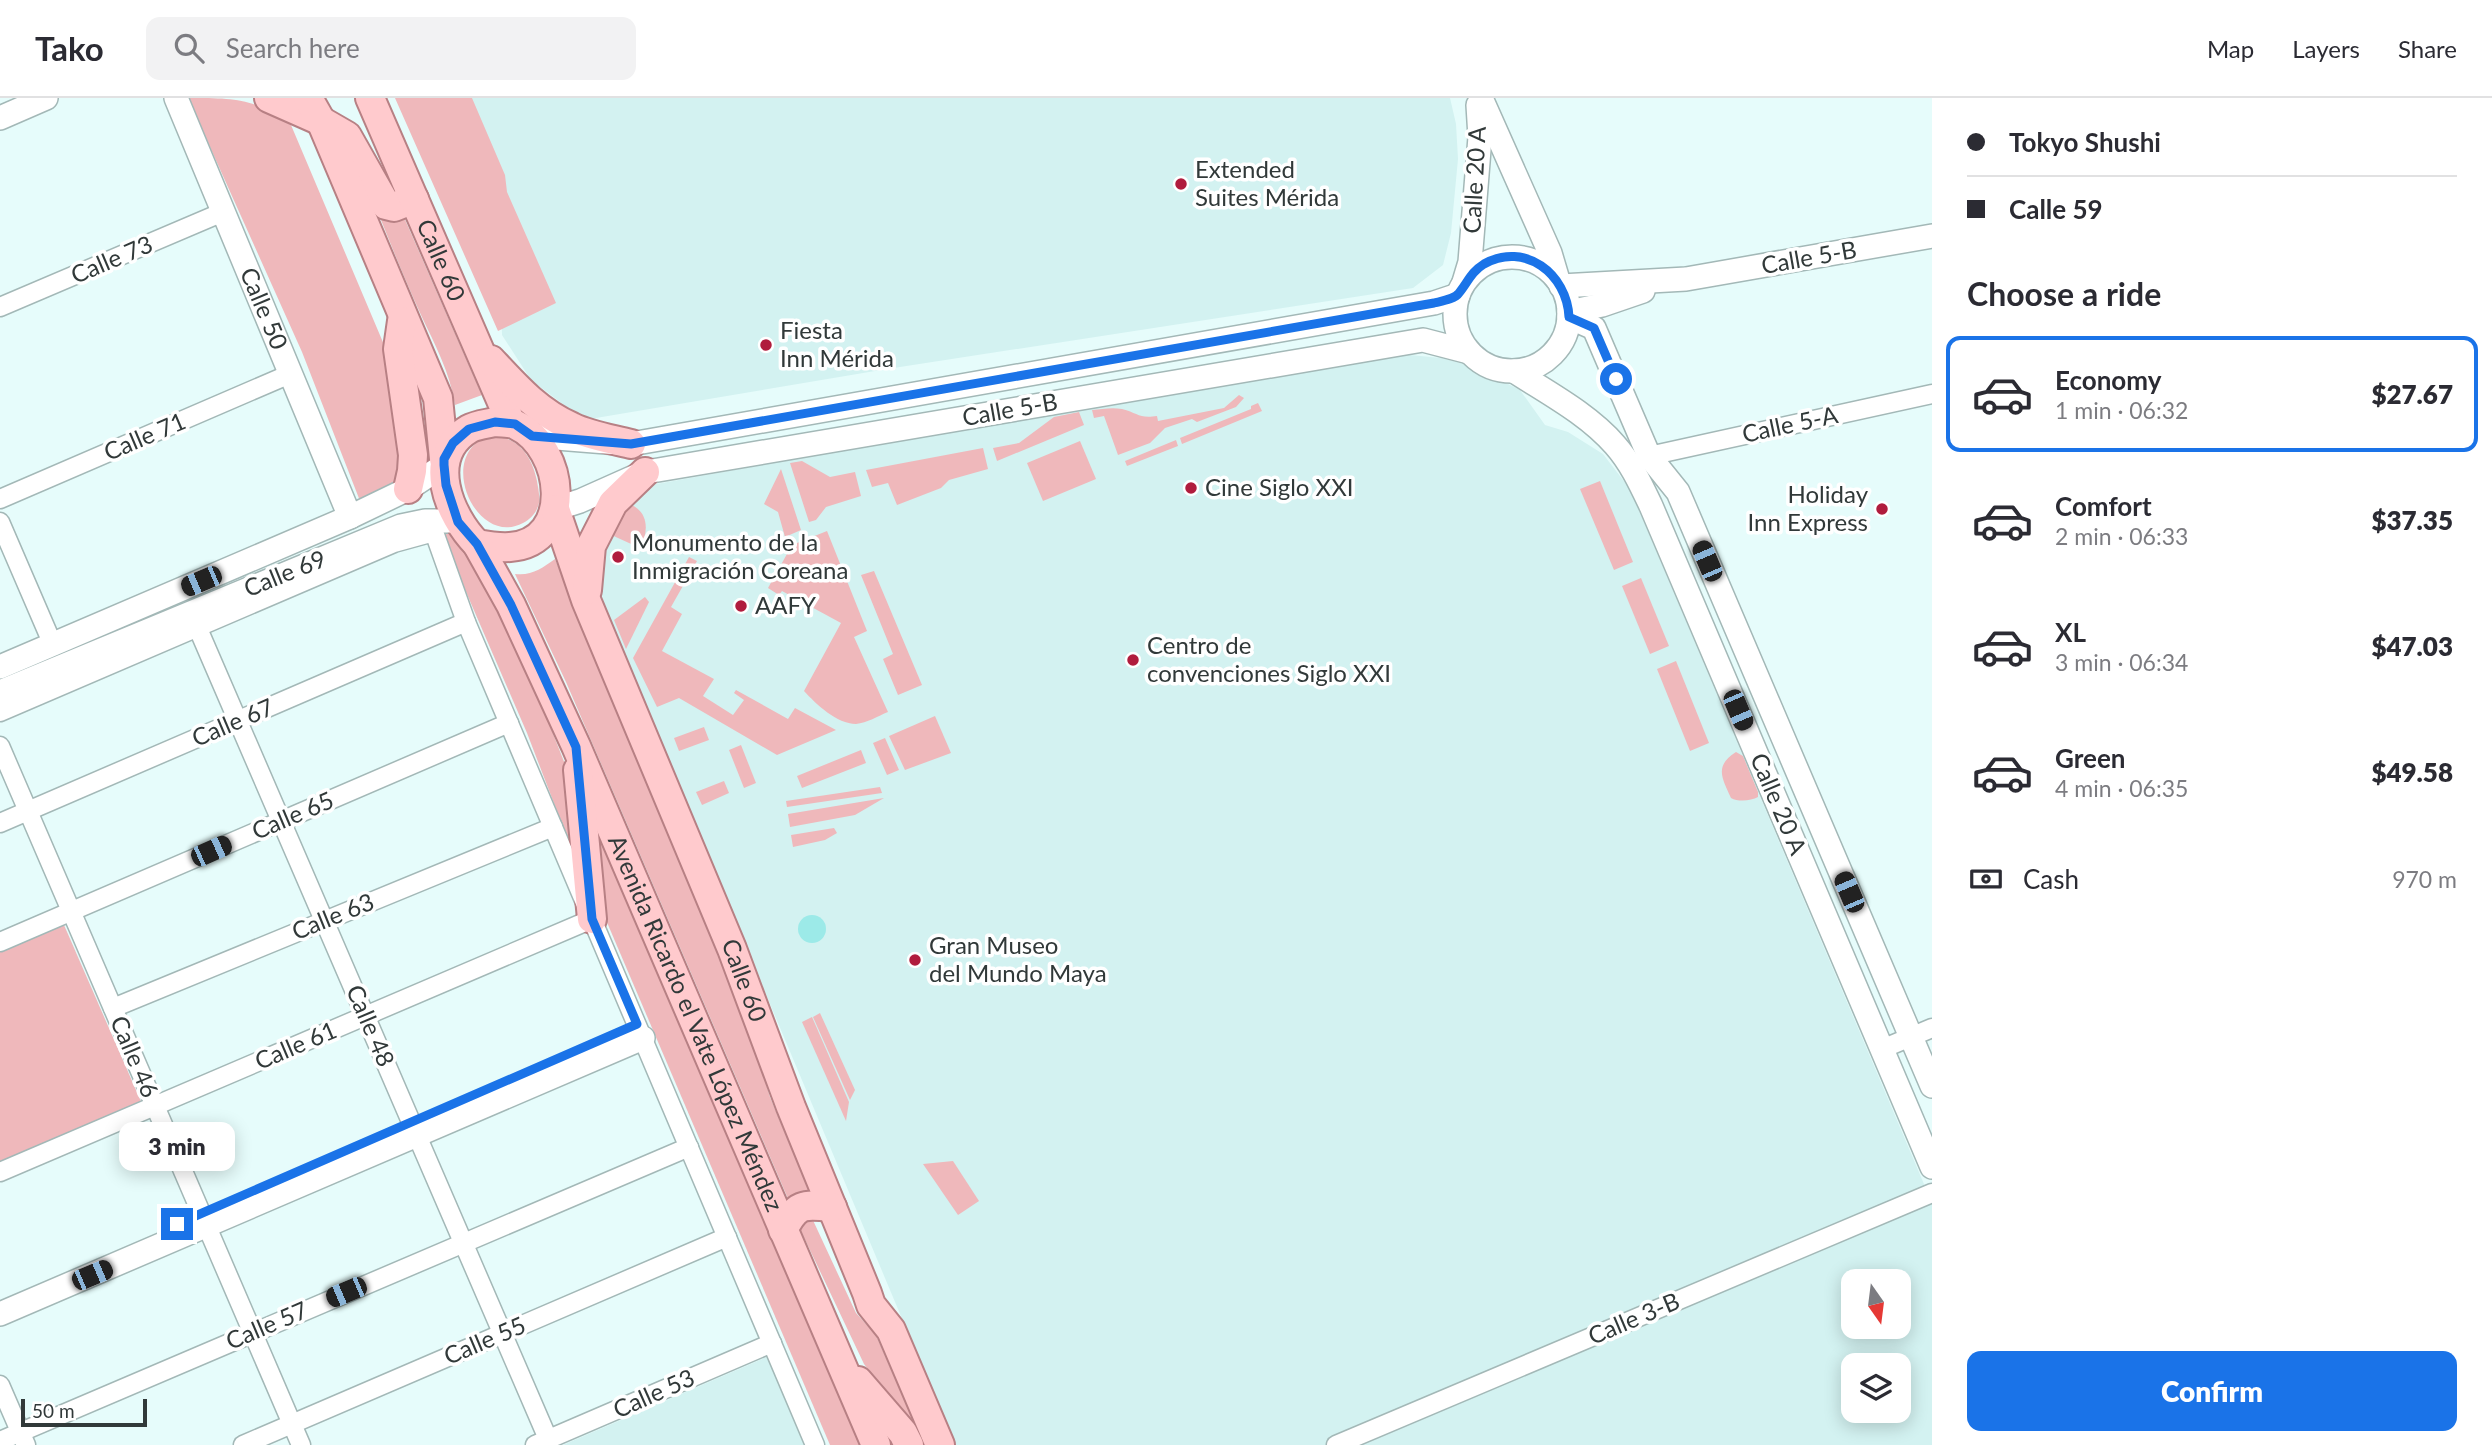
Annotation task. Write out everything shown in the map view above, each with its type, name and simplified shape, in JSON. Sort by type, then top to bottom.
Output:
[{"type":"main road","points":[[269,98],[314,109],[347,136],[386,205],[394,207],[414,199]]},
{"type":"main road","name":"Calle 60","points":[[370,98],[480,348],[521,429]]},
{"type":"main road","points":[[314,109],[438,398],[446,485],[446,527],[484,555],[525,543],[548,527],[555,509],[553,474],[542,447],[521,429],[495,422],[469,429],[453,443],[444,462]]},
{"type":"main road","points":[[403,318],[398,349],[412,436],[412,471],[408,489]]},
{"type":"main road","points":[[480,348],[526,398],[543,412],[574,428],[631,444]]},
{"type":"main road","points":[[586,600],[591,546],[613,503],[645,472]]},
{"type":"main road","name":"Calle 60","points":[[555,509],[586,600],[732,949],[871,1305],[891,1330],[940,1445]]},
{"type":"main road","name":"Avenida Ricardo el Vate López Méndez","points":[[484,555],[511,605],[576,747],[876,1445]]},
{"type":"main road","points":[[576,747],[592,919]]},
{"type":"main road","points":[[783,1230],[796,1209],[805,1205],[832,1207]]},
{"type":"main road","points":[[840,1361],[903,1433],[909,1445]]},
{"type":"street","points":[[0,118],[47,98]]},
{"type":"street","name":"Calle 50","points":[[176,98],[350,517]]},
{"type":"street","name":"Calle 20 A","points":[[1464,280],[1480,137],[1479,98]]},
{"type":"street","name":"Calle 20 A","points":[[1479,98],[1550,253],[1560,283]]},
{"type":"street","name":"Calle 73","points":[[0,307],[223,212]]},
{"type":"street","name":"Calle 5-B","points":[[1569,315],[1686,279],[1932,236]]},
{"type":"street","points":[[1510,257],[1537,263],[1560,283],[1567,299],[1569,315],[1562,340],[1547,359],[1537,365],[1514,371],[1497,369],[1482,363],[1469,352],[1461,340],[1455,310],[1464,280],[1484,265],[1510,257]]},
{"type":"street","name":"Calle 5-B","points":[[1560,283],[1686,279]]},
{"type":"street","name":"Calle 5-B","points":[[521,429],[631,444],[1434,303],[1464,280]]},
{"type":"street","name":"Calle 20 A","points":[[1569,315],[1594,328],[1649,456],[1678,492],[1922,1032],[1932,1086]]},
{"type":"street","name":"Calle 5-B","points":[[555,509],[580,501],[645,472],[1423,340],[1469,352]]},
{"type":"street","name":"Calle 20 A","points":[[1514,371],[1590,422],[1615,445],[1634,472],[1651,506],[1932,1167]]},
{"type":"street","name":"Calle 71","points":[[0,499],[290,374]]},
{"type":"street","name":"Calle 5-A","points":[[1649,456],[1932,394]]},
{"type":"street","name":"Calle 69","points":[[0,667],[350,517],[408,489],[444,462]]},
{"type":"street","name":"Calle 69","points":[[0,712],[401,526],[425,521],[446,527]]},
{"type":"street","points":[[0,522],[53,645]]},
{"type":"street","points":[[446,527],[466,622],[815,1445]]},
{"type":"street","name":"Calle 69","points":[[0,692],[195,620]]},
{"type":"street","name":"Calle 48","points":[[195,620],[464,1243],[502,1334],[542,1442]]},
{"type":"street","name":"Calle 67","points":[[0,823],[466,622]]},
{"type":"street","name":"Calle 65","points":[[0,942],[509,723]]},
{"type":"street","name":"Calle 46","points":[[0,746],[301,1445]]},
{"type":"street","name":"Calle 63","points":[[113,1008],[553,827]]},
{"type":"street","name":"Calle 61","points":[[0,1172],[592,919]]},
{"type":"street","points":[[0,1314],[205,1219],[640,1031]]},
{"type":"street","points":[[1882,1049],[1922,1032]]},
{"type":"street","name":"Calle 57","points":[[0,1441],[23,1438],[253,1332],[689,1147]]},
{"type":"street","name":"Calle 3-B","points":[[1336,1445],[1932,1193]]},
{"type":"street","points":[[0,1301],[205,1219]]},
{"type":"street","name":"Calle 55","points":[[243,1445],[727,1237]]},
{"type":"street","name":"Calle 53","points":[[542,1442],[772,1343]]},
{"type":"street","points":[[0,1385],[23,1438]]},
{"type":"shaded area","points":[[188,98],[243,101],[266,109],[291,125],[396,373],[408,454],[396,485],[360,501],[302,352]]},
{"type":"shaded area","points":[[395,98],[472,98],[505,175],[507,192],[556,303],[498,331]]},
{"type":"shaded area","points":[[458,98],[1450,98],[1456,124],[1458,159],[1451,233],[1443,265],[1413,288],[887,369],[584,420],[531,380],[502,335],[498,191]]},
{"type":"shaded area","points":[[377,210],[403,215],[482,395],[455,405],[450,381]]},
{"type":"shaded area","points":[[1400,354],[1441,358],[1460,363],[1520,390],[1545,425],[1568,432],[1603,454],[1630,489],[1932,1203],[1932,1445],[955,1445],[609,620],[598,571],[614,515],[651,485],[1349,360]]},
{"type":"shaded area","points":[[1239,395],[1244,398],[1236,407],[1197,422],[1192,419],[1165,428],[1150,443],[1118,455],[1104,416],[1094,418],[1092,410],[1122,409],[1142,416],[1157,416],[1158,421],[1224,408]]},
{"type":"shaded area","points":[[1258,403],[1262,411],[1182,444],[1180,438],[1251,409],[1251,406]]},
{"type":"shaded area","points":[[1079,412],[1084,425],[997,461],[993,448],[1019,443],[1054,417]]},
{"type":"shaded area","points":[[487,437],[514,442],[527,455],[535,471],[539,503],[533,515],[523,523],[506,527],[490,523],[468,497],[464,462],[472,447]]},
{"type":"shaded area","points":[[1176,440],[1178,446],[1127,466],[1125,461]]},
{"type":"shaded area","points":[[1080,441],[1096,479],[1043,501],[1027,463]]},
{"type":"shaded area","points":[[983,448],[988,469],[949,480],[941,488],[897,505],[888,483],[872,487],[866,470]]},
{"type":"shaded area","points":[[802,461],[830,477],[855,472],[861,496],[826,507],[816,520],[809,522],[790,463]]},
{"type":"shaded area","points":[[781,469],[801,530],[785,537],[778,512],[764,504]]},
{"type":"shaded area","points":[[1600,481],[1633,562],[1614,570],[1580,489]]},
{"type":"shaded area","points":[[629,504],[636,507],[644,517],[646,529],[640,548],[607,533]]},
{"type":"shaded area","points":[[827,531],[867,631],[854,637],[888,712],[856,724],[834,717],[804,691],[841,623],[782,591],[779,595],[768,588],[792,545]]},
{"type":"shaded area","points":[[448,532],[455,535],[479,565],[535,688],[576,792],[575,858],[527,733],[441,534]]},
{"type":"shaded area","points":[[689,557],[697,561],[671,607],[682,614],[662,651],[714,679],[703,696],[733,715],[744,700],[734,693],[736,690],[788,719],[795,708],[836,730],[777,755],[679,698],[657,707],[633,658]]},
{"type":"shaded area","points":[[555,559],[747,1020],[770,1097],[809,1191],[798,1192],[789,1201],[566,682],[515,574],[532,573]]},
{"type":"shaded area","points":[[874,571],[922,685],[898,695],[883,659],[893,654],[861,575]]},
{"type":"shaded area","points":[[1641,578],[1669,646],[1650,654],[1622,586]]},
{"type":"shaded area","points":[[645,597],[649,602],[626,649],[614,620]]},
{"type":"shaded area","points":[[1676,661],[1709,743],[1690,751],[1657,669]]},
{"type":"shaded area","points":[[935,716],[951,753],[905,770],[889,736]]},
{"type":"shaded area","points":[[704,727],[709,740],[679,751],[674,738]]},
{"type":"shaded area","points":[[885,738],[899,770],[887,775],[873,743]]},
{"type":"shaded area","points":[[741,745],[756,783],[744,788],[729,750]]},
{"type":"shaded area","points":[[861,750],[866,763],[802,788],[797,776]]},
{"type":"shaded area","points":[[1736,752],[1743,756],[1758,797],[1748,800],[1731,798],[1722,767]]},
{"type":"shaded area","points":[[724,781],[729,793],[702,805],[696,792]]},
{"type":"shaded area","points":[[880,787],[882,793],[787,807],[786,801]]},
{"type":"shaded area","points":[[884,798],[855,815],[790,827],[788,814]]},
{"type":"shaded area","points":[[592,815],[860,1445],[830,1445],[603,913]]},
{"type":"shaded area","points":[[834,828],[837,833],[825,840],[793,847],[791,835]]},
{"type":"shaded area","points":[[64,925],[143,1106],[0,1168],[0,952]]},
{"type":"shaded area","points":[[820,1013],[855,1090],[850,1100],[813,1017]]},
{"type":"shaded area","points":[[812,1017],[849,1102],[846,1121],[802,1022]]},
{"type":"shaded area","points":[[953,1161],[979,1201],[958,1215],[923,1164]]},
{"type":"shaded area","points":[[811,1216],[856,1313],[876,1335],[924,1445],[921,1445],[903,1414],[864,1364],[799,1227]]},
{"type":"shaded area","points":[[769,1356],[807,1445],[563,1445]]},
{"type":"water","points":[[812,915],[822,919],[826,929],[822,939],[812,943],[802,939],[798,929],[802,919]]},
{"type":"place","name":"Extended Suites Mérida","points":[[1181,184]]},
{"type":"place","name":"Fiesta Inn Mérida","points":[[766,345]]},
{"type":"place","name":"Cine Siglo XXI","points":[[1191,488]]},
{"type":"place","name":"Holiday Inn Express","points":[[1882,509]]},
{"type":"place","name":"Monumento de la Inmigración Coreana","points":[[618,557]]},
{"type":"place","name":"AAFY","points":[[741,606]]},
{"type":"place","name":"Centro de convenciones Siglo XXI","points":[[1133,660]]},
{"type":"place","name":"Gran Museo del Mundo Maya","points":[[915,960]]},
{"type":"route","points":[[177,1224],[637,1024],[592,919],[576,747],[491,566],[458,522],[452,507],[446,485],[444,459],[453,443],[469,429],[495,422],[511,423],[532,436],[631,444],[1434,303],[1458,295],[1473,273],[1484,265],[1510,257],[1537,263],[1558,281],[1567,299],[1569,317],[1594,328],[1616,379]]}]
